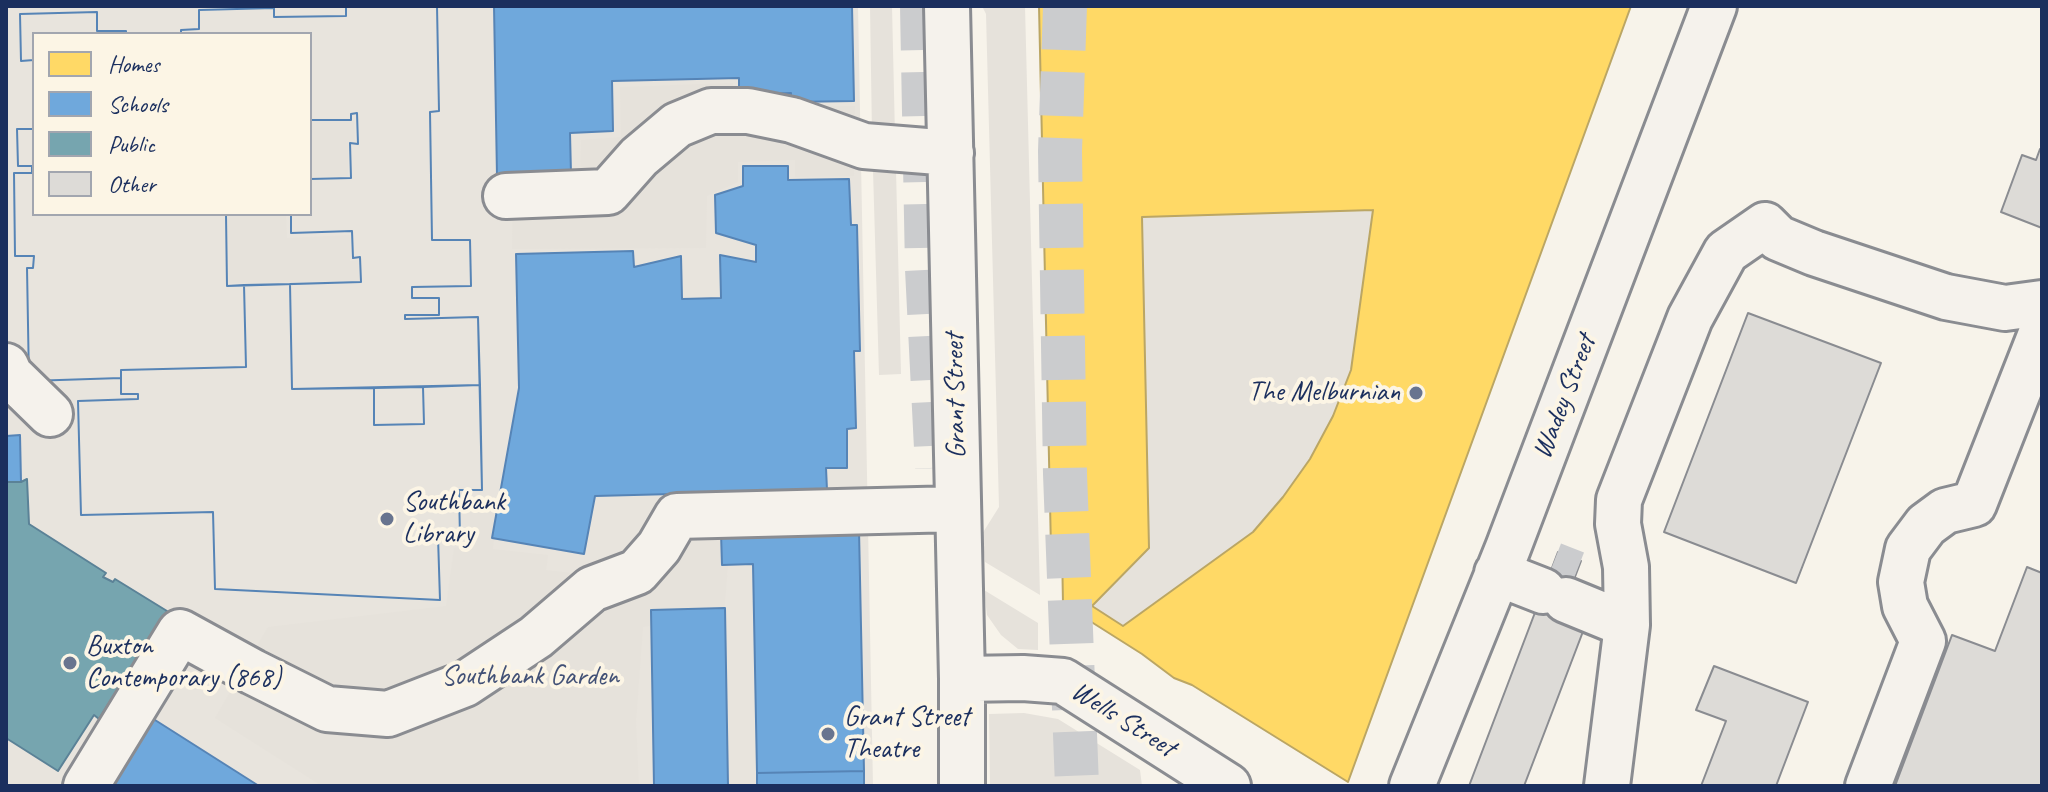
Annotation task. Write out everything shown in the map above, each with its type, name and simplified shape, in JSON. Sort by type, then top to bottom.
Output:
[{"type":"street","name":"Grant Street","points":[[947,6],[962,786]]},
{"type":"street","name":"Wadey Street","points":[[1412,786],[1714,6]]},
{"type":"street","points":[[506,196],[608,192],[639,157],[677,125],[711,111],[748,111],[792,120],[864,146],[951,153]]},
{"type":"street","points":[[1607,786],[1627,609],[1626,567],[1618,524],[1619,500],[1690,318],[1726,252],[1765,225],[1778,238],[1814,253],[1946,297],[2005,308],[2042,303]]},
{"type":"street","points":[[1868,786],[1923,641],[1905,606],[1901,582],[1908,549],[1926,525],[1945,511],[1974,504],[2042,331]]},
{"type":"street","points":[[6,366],[10,375],[50,414]]},
{"type":"street","points":[[86,786],[180,632],[327,709],[388,714],[465,684],[536,637],[592,589],[637,572],[659,547],[677,516],[958,509]]},
{"type":"street","points":[[1502,560],[1627,609]]},
{"type":"street","name":"Wells Street","points":[[962,679],[1063,681],[1228,786]]},
{"type":"shaded area","points":[[6,6],[858,6],[873,786],[6,786]]},
{"type":"green space","points":[[870,6],[892,6],[895,136],[872,135]]},
{"type":"green space","points":[[982,6],[1025,6],[1040,595],[985,562],[982,534],[999,507],[986,14]]},
{"type":"green space","points":[[733,83],[732,102],[855,106],[854,176],[795,177],[795,160],[738,162],[738,182],[707,196],[706,248],[512,249],[513,181],[580,180],[581,140],[621,137],[620,87]]},
{"type":"green space","points":[[354,120],[355,141],[348,142],[348,176],[312,177],[312,121]]},
{"type":"green space","points":[[873,170],[896,170],[901,374],[879,375]]},
{"type":"green space","points":[[1373,210],[1351,370],[1333,416],[1310,459],[1253,532],[1123,626],[1092,606],[1149,548],[1142,217]]},
{"type":"green space","points":[[228,216],[286,216],[287,238],[350,235],[350,261],[358,260],[359,281],[229,283]]},
{"type":"green space","name":"Southbank Garden","points":[[470,498],[499,498],[493,549],[548,555],[546,570],[599,576],[649,544],[731,526],[724,615],[643,627],[636,722],[639,786],[322,786],[215,718],[268,627],[446,606],[454,548],[470,545]]},
{"type":"green space","points":[[984,590],[1038,623],[1038,650],[1018,649],[1001,635],[987,615]]},
{"type":"green space","points":[[1024,713],[1058,719],[1140,770],[1142,786],[990,786],[989,714]]},
{"type":"building: Homes","name":"The Melburnian","points":[[1039,6],[1631,6],[1348,782],[1192,685],[1174,678],[1063,604],[1062,549],[1051,549]],"holes":[[[1373,210],[1351,370],[1333,416],[1310,459],[1253,532],[1123,626],[1092,606],[1149,548],[1142,217]]]},
{"type":"building: Schools","points":[[346,6],[437,6],[439,111],[430,112],[432,240],[470,240],[471,286],[412,287],[412,298],[439,298],[439,315],[405,315],[405,319],[478,317],[482,490],[459,490],[460,537],[438,537],[440,600],[215,589],[213,512],[81,515],[78,401],[138,399],[138,394],[121,394],[121,378],[29,381],[27,268],[33,268],[34,256],[15,256],[14,173],[32,173],[32,216],[226,216],[227,286],[361,282],[360,257],[353,258],[352,231],[291,233],[291,216],[312,216],[312,179],[351,178],[350,143],[358,144],[357,113],[351,114],[351,120],[312,120],[312,32],[181,32],[199,29],[199,10],[274,8],[274,17],[346,16]],"holes":[[[423,387],[424,424],[374,425],[374,388]]]},
{"type":"building: Schools","points":[[346,6],[437,6],[439,111],[430,112],[432,240],[470,240],[471,286],[412,287],[412,298],[439,298],[439,315],[405,315],[405,319],[478,317],[480,385],[292,389],[290,284],[361,282],[360,257],[353,258],[352,231],[291,233],[291,216],[312,216],[312,179],[351,178],[350,143],[358,144],[357,113],[351,114],[351,120],[312,120],[312,32],[181,30],[199,29],[199,10],[274,8],[274,17],[346,16]]},
{"type":"building: Schools","points":[[494,6],[852,6],[854,101],[791,102],[791,93],[739,95],[739,78],[612,81],[613,131],[570,133],[571,174],[497,176]]},
{"type":"building: Schools","points":[[97,12],[97,31],[126,32],[32,32],[32,60],[21,61],[20,14]]},
{"type":"building: Schools","points":[[97,12],[97,31],[126,32],[32,32],[32,60],[21,61],[20,14]]},
{"type":"building: Schools","points":[[17,129],[32,129],[32,166],[18,166]]},
{"type":"building: Schools","points":[[17,129],[32,129],[32,166],[18,166]]},
{"type":"building: Schools","points":[[743,166],[788,166],[788,180],[849,179],[851,225],[857,225],[860,351],[854,351],[856,428],[847,429],[847,468],[826,468],[827,490],[595,496],[584,554],[492,538],[519,388],[516,254],[633,251],[634,267],[681,256],[682,299],[721,298],[720,255],[756,262],[756,245],[716,233],[715,195],[743,186]]},
{"type":"building: Schools","points":[[14,173],[32,173],[32,216],[226,216],[227,286],[244,285],[246,367],[121,370],[121,378],[29,381],[27,268],[33,268],[34,256],[15,256]]},
{"type":"building: Schools","points":[[290,284],[292,389],[374,388],[374,425],[424,424],[423,387],[480,385],[482,490],[459,490],[460,537],[438,537],[440,600],[215,589],[213,512],[81,515],[78,401],[138,399],[138,394],[121,394],[121,370],[246,367],[244,285]]},
{"type":"building: Schools","points":[[20,435],[21,482],[6,482],[6,436]]},
{"type":"building: Schools","points":[[859,530],[864,771],[757,773],[753,564],[722,565],[721,533]]},
{"type":"building: Schools","points":[[725,608],[728,786],[654,786],[651,610]]},
{"type":"building: Schools","points":[[144,713],[259,786],[98,786]]},
{"type":"building: Schools","points":[[864,771],[864,786],[757,786],[757,773]]},
{"type":"building: Public","name":"Buxton Contemporary (868)","points":[[27,479],[29,524],[106,573],[103,577],[113,582],[115,579],[167,611],[99,719],[94,715],[58,771],[6,738],[6,482]]},
{"type":"building: Other","points":[[2040,149],[2042,228],[2001,212],[2022,155],[2036,160]]},
{"type":"building: Other","points":[[1748,313],[1881,363],[1796,583],[1664,532]]},
{"type":"building: Other","points":[[1558,552],[1581,561],[1562,611],[1587,621],[1524,786],[1469,786]]},
{"type":"building: Other","points":[[2027,567],[2042,573],[2042,786],[1895,786],[1952,635],[1995,651]]},
{"type":"building: Other","points":[[1714,666],[1808,702],[1776,786],[1701,786],[1726,721],[1696,710]]},
{"type":"tunnel","points":[[922,6],[927,269],[937,468]]},
{"type":"tunnel","points":[[1065,6],[1060,151],[1065,474],[1077,786]]},
{"type":"tunnel","points":[[1553,564],[1576,573]]},
{"type":"place","name":"The Melburnian","points":[[1416,393]]},
{"type":"place","name":"Southbank Library","points":[[387,519]]},
{"type":"place","name":"Buxton Contemporary (868)","points":[[70,663]]},
{"type":"place","name":"Grant Street Theatre","points":[[828,734]]}]
